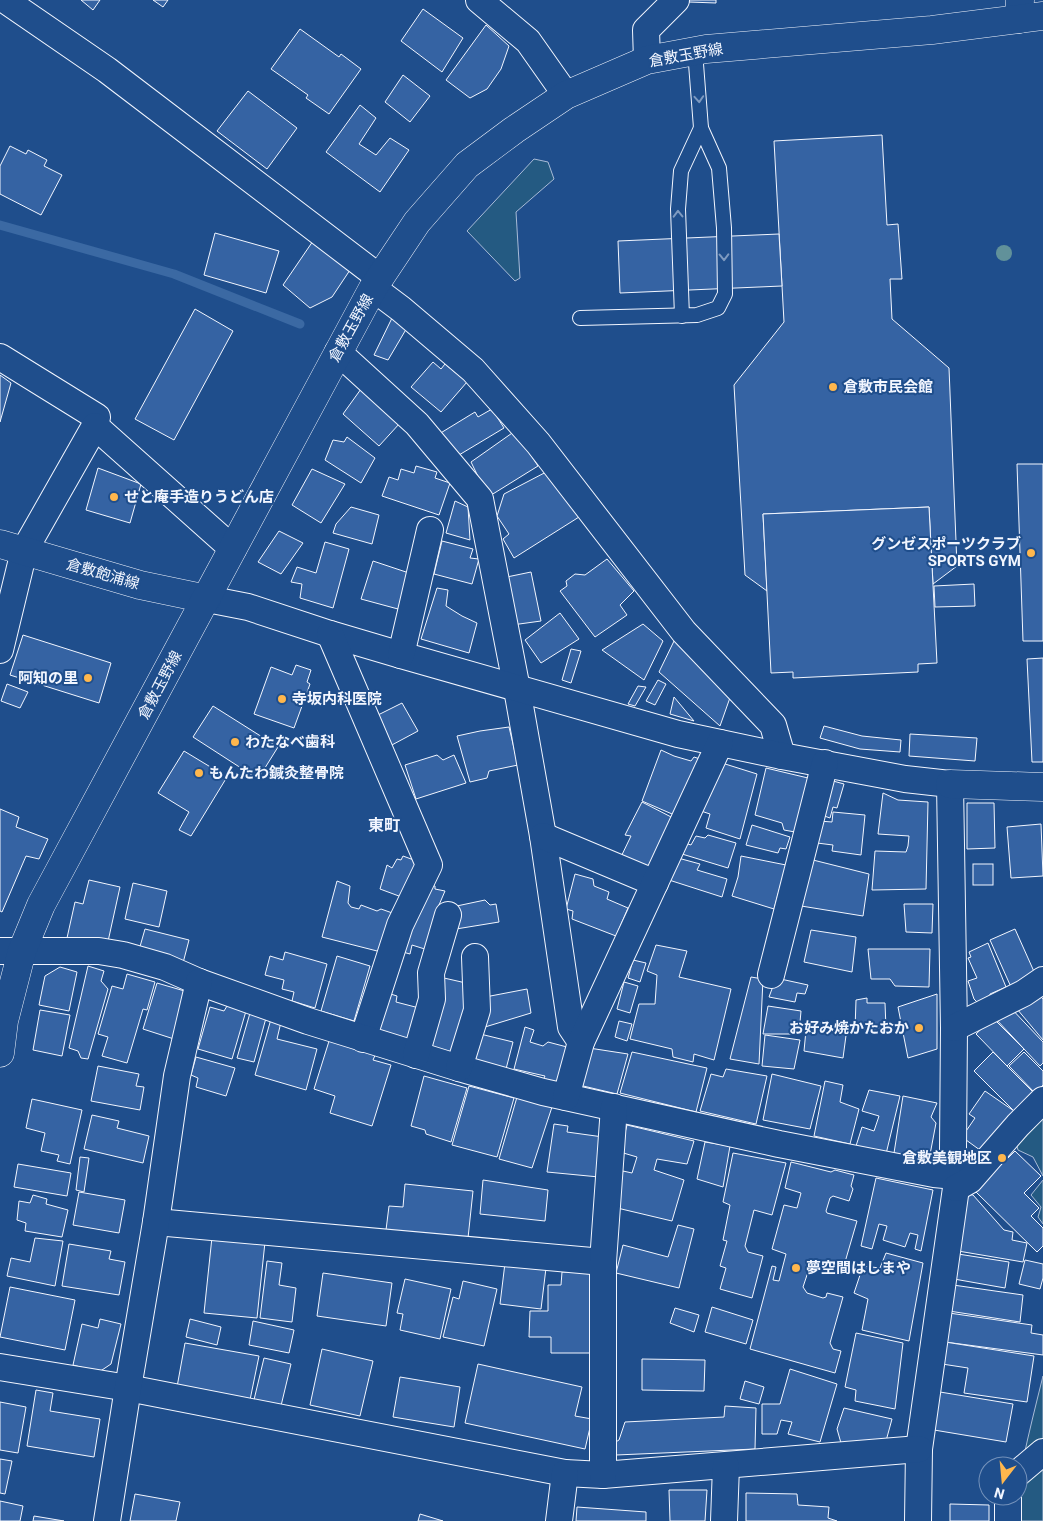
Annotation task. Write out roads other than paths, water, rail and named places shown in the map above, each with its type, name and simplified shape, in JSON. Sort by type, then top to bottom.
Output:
[{"type":"main road","name":"倉敷玉野線","points":[[0,1053],[11,951],[41,905],[376,283],[416,222],[467,165],[566,94],[647,60],[706,49],[932,30],[1027,12]]},
{"type":"main road","name":"倉敷飽浦線","points":[[12,548],[140,585],[207,599]]},
{"type":"main road","points":[[950,784],[1043,786]]},
{"type":"street","points":[[5,0],[107,70],[376,283],[401,309],[473,370],[538,443],[684,632],[773,724],[782,756]]},
{"type":"street","points":[[479,0],[528,40],[566,94]]},
{"type":"street","points":[[647,60],[646,30],[676,0]]},
{"type":"street","points":[[338,352],[417,424],[480,499],[543,836],[571,1027],[581,1042]]},
{"type":"street","points":[[0,357],[97,417],[94,426],[12,548],[0,650]]},
{"type":"street","points":[[94,426],[233,549]]},
{"type":"street","points":[[401,655],[430,530]]},
{"type":"street","points":[[207,599],[248,607],[401,655],[678,734],[905,779],[950,784],[955,1182],[919,1450],[918,1521]]},
{"type":"street","points":[[330,634],[429,865],[400,925],[363,1039]]},
{"type":"street","points":[[566,1097],[581,1042],[720,743]]},
{"type":"street","points":[[771,975],[824,763]]},
{"type":"street","points":[[543,836],[655,883]]},
{"type":"street","points":[[416,1055],[432,999],[431,973],[448,915]]},
{"type":"street","points":[[11,951],[99,951],[123,955],[165,967],[199,982],[363,1039],[566,1097],[779,1144],[934,1174],[955,1182],[970,1180],[1018,1125],[1043,1100]]},
{"type":"street","points":[[460,1068],[476,1010],[475,957]]},
{"type":"street","points":[[954,1028],[1024,993],[1043,980]]},
{"type":"street","points":[[108,1521],[156,1222],[177,1076],[199,982]]},
{"type":"street","points":[[603,1475],[603,1262],[614,1107]]},
{"type":"street","points":[[156,1222],[603,1262]]},
{"type":"street","points":[[0,1367],[128,1388],[565,1473],[603,1475],[919,1450]]},
{"type":"street","points":[[1028,1465],[1043,1452]]},
{"type":"street","points":[[724,1521],[726,1466]]},
{"type":"street","points":[[558,1521],[565,1473]]},
{"type":"street","points":[[1008,1506],[1008,1521]]},
{"type":"lane","points":[[580,318],[697,315],[718,308],[725,294],[724,228],[720,168],[701,128],[696,51]]},
{"type":"lane","points":[[682,316],[678,209],[680,171],[701,128]]},
{"type":"waterway","points":[[0,225],[174,274],[300,324]]},
{"type":"place","name":"倉敷市民会館","points":[[833,387]]},
{"type":"place","name":"せと庵手造りうどん店","points":[[114,497]]},
{"type":"place","name":"グンゼスポーツクラブ SPORTS GYM","points":[[1031,553]]},
{"type":"place","name":"阿知の里","points":[[88,678]]},
{"type":"place","name":"寺坂内科医院","points":[[282,699]]},
{"type":"place","name":"わたなべ歯科","points":[[235,742]]},
{"type":"place","name":"もんたわ鍼灸整骨院","points":[[199,773]]},
{"type":"place","name":"お好み焼かたおか","points":[[919,1028]]},
{"type":"place","name":"倉敷美観地区","points":[[1002,1158]]},
{"type":"place","name":"夢空間はしまや","points":[[796,1268]]},
{"type":"district","name":"東町","points":[[384,825]]}]
